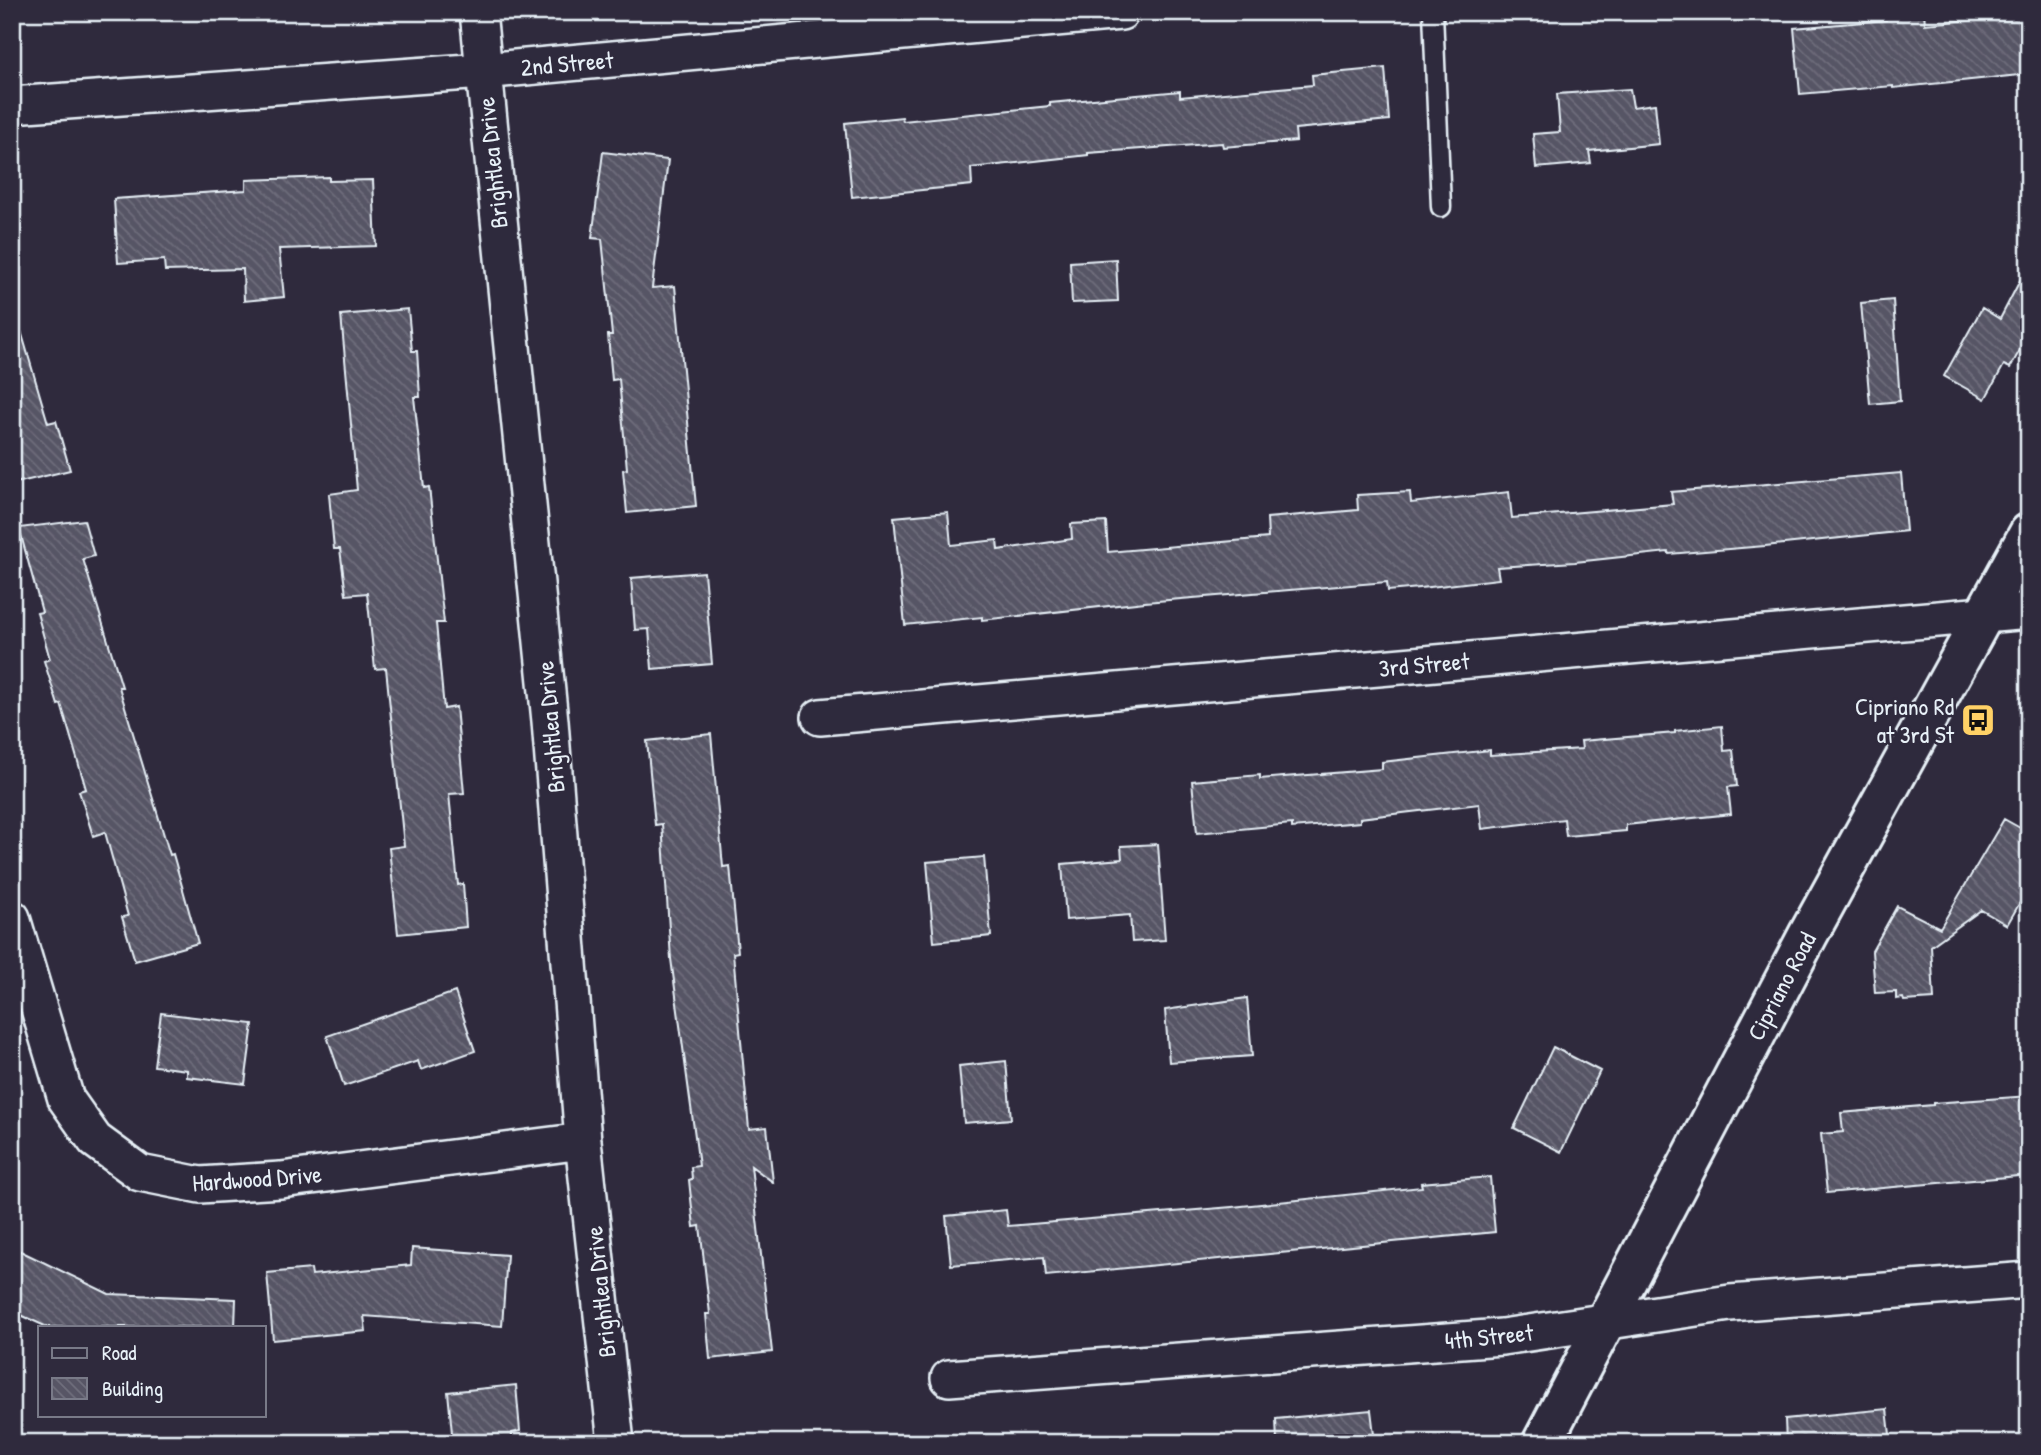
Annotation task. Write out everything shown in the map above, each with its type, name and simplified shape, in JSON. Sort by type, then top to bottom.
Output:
[{"type":"street","name":"Brightlea Drive","points":[[478,12],[550,721],[583,1141],[616,1443]]},
{"type":"street","name":"2nd Street","points":[[12,105],[483,71],[1121,12]]},
{"type":"street","name":"Cipriano Road","points":[[1542,1443],[1801,947],[2029,533]]},
{"type":"street","name":"3rd Street","points":[[820,717],[2029,611]]},
{"type":"street","name":"Hardwood Drive","points":[[12,918],[66,1099],[95,1140],[140,1173],[200,1185],[268,1181],[583,1141]]},
{"type":"street","name":"4th Street","points":[[948,1378],[1502,1337],[1730,1303],[2029,1280]]},
{"type":"lane","points":[[1433,12],[1441,207]]},
{"type":"building","points":[[1924,12],[1925,24],[2029,15],[2029,74],[1893,88],[1800,94],[1794,28],[1886,20],[1885,16]]},
{"type":"building","points":[[1385,68],[1389,120],[1295,129],[1296,141],[1223,147],[1222,143],[1088,153],[971,168],[972,185],[852,197],[845,123],[902,117],[903,121],[1180,91],[1180,97],[1313,85],[1312,75]]},
{"type":"building","points":[[1630,89],[1633,107],[1655,104],[1659,144],[1589,151],[1591,163],[1536,168],[1533,134],[1560,132],[1557,94]]},
{"type":"building","points":[[603,152],[668,160],[652,288],[675,286],[696,506],[627,513],[623,470],[627,469],[619,379],[612,380],[608,335],[612,335],[602,239],[592,238]]},
{"type":"building","points":[[329,177],[329,181],[373,180],[376,246],[279,249],[284,297],[244,301],[243,269],[165,271],[164,260],[118,263],[114,199],[246,190],[246,180]]},
{"type":"building","points":[[1116,259],[1118,301],[1072,303],[1070,262]]},
{"type":"building","points":[[2029,263],[2029,334],[2010,368],[2004,365],[1985,399],[1944,376],[1982,308],[2000,319]]},
{"type":"building","points":[[1893,300],[1900,401],[1870,404],[1861,303]]},
{"type":"building","points":[[408,309],[412,351],[417,351],[420,397],[414,397],[424,488],[429,487],[444,623],[436,623],[444,709],[456,707],[464,793],[449,794],[458,885],[463,884],[466,927],[398,934],[389,848],[404,846],[386,668],[375,669],[367,593],[346,595],[340,549],[334,549],[329,494],[357,490],[341,315]]},
{"type":"building","points":[[21,331],[48,423],[56,421],[70,470],[12,484],[12,332]]},
{"type":"building","points":[[1901,473],[1906,531],[1765,546],[1497,567],[1499,579],[1388,591],[1387,582],[905,625],[894,517],[948,512],[951,545],[997,540],[998,550],[1072,539],[1071,524],[1106,522],[1108,552],[1268,538],[1267,518],[1358,510],[1357,495],[1410,492],[1411,503],[1509,492],[1512,518],[1673,504],[1671,492]]},
{"type":"building","points":[[84,520],[94,556],[83,559],[122,687],[119,687],[170,855],[173,854],[198,943],[135,961],[122,917],[128,916],[105,832],[93,836],[79,791],[86,789],[61,704],[58,705],[44,661],[50,659],[37,613],[42,612],[19,528]]},
{"type":"building","points":[[704,572],[712,664],[652,669],[649,629],[635,630],[631,578]]},
{"type":"building","points":[[1722,726],[1724,751],[1733,750],[1737,786],[1728,787],[1731,814],[1626,825],[1626,831],[1566,836],[1564,819],[1482,829],[1479,804],[1360,818],[1360,822],[1292,828],[1292,824],[1197,833],[1192,781],[1260,775],[1260,779],[1382,769],[1382,762],[1490,750],[1490,755],[1582,749],[1581,741]]},
{"type":"building","points":[[711,734],[723,867],[730,866],[738,952],[733,953],[749,1129],[767,1127],[773,1182],[751,1166],[772,1352],[710,1359],[706,1314],[710,1314],[700,1226],[694,1227],[689,1180],[692,1179],[691,1167],[699,1166],[671,959],[662,824],[655,825],[647,741]]},
{"type":"building","points":[[2004,819],[2029,833],[2029,887],[2007,925],[1981,910],[1931,946],[1934,999],[1904,1001],[1903,998],[1896,999],[1896,992],[1875,993],[1872,951],[1897,906],[1940,928]]},
{"type":"building","points":[[1158,844],[1165,940],[1132,942],[1130,915],[1066,920],[1062,864],[1122,859],[1121,846]]},
{"type":"building","points":[[984,857],[991,936],[934,942],[927,862]]},
{"type":"building","points":[[455,992],[475,1051],[421,1070],[418,1061],[344,1086],[327,1036]]},
{"type":"building","points":[[1247,998],[1252,1056],[1169,1062],[1165,1010]]},
{"type":"building","points":[[161,1013],[253,1024],[245,1084],[187,1077],[187,1070],[154,1066]]},
{"type":"building","points":[[1553,1047],[1600,1071],[1561,1152],[1514,1128]]},
{"type":"building","points":[[1006,1061],[1011,1119],[964,1123],[959,1066]]},
{"type":"building","points":[[2029,1096],[2029,1175],[1827,1193],[1821,1134],[1843,1132],[1841,1113]]},
{"type":"building","points":[[1490,1177],[1495,1232],[1046,1276],[1044,1257],[951,1265],[946,1216],[1006,1210],[1008,1226],[1232,1207]]},
{"type":"building","points":[[12,1247],[109,1294],[236,1299],[235,1326],[45,1326],[12,1311]]},
{"type":"building","points":[[412,1248],[507,1255],[502,1326],[364,1316],[366,1331],[273,1340],[267,1273],[311,1269],[312,1275],[411,1265]]},
{"type":"building","points":[[516,1385],[520,1431],[512,1433],[512,1443],[453,1443],[448,1392]]},
{"type":"building","points":[[1887,1409],[1891,1443],[1786,1443],[1785,1419]]},
{"type":"building","points":[[1371,1410],[1375,1443],[1277,1443],[1276,1419]]},
{"type":"place","name":"Cipriano Rd at 3rd St","points":[[1978,720]]}]
